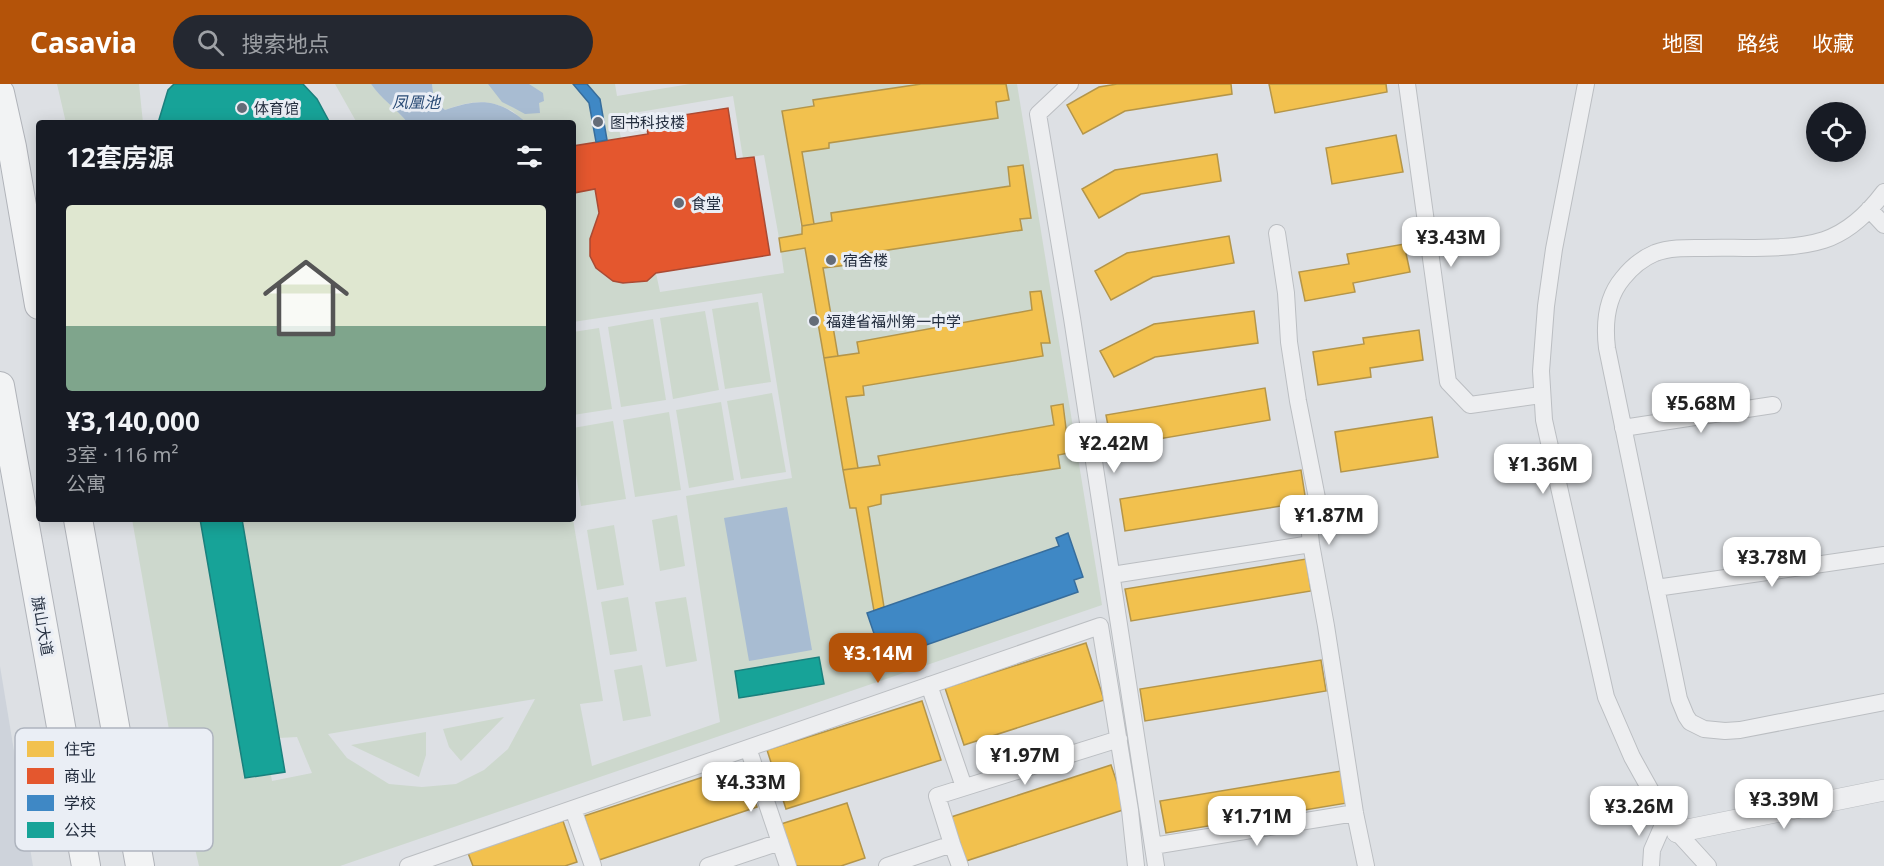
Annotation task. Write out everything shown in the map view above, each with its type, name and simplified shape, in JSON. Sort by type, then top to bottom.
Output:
[{"type":"highway","points":[[0,93],[12,147],[36,287]]},
{"type":"highway","name":"旗山大道","points":[[0,386],[61,728]]},
{"type":"highway","points":[[79,522],[115,728]]},
{"type":"highway","name":"旗山大道","points":[[83,851],[86,866]]},
{"type":"highway","points":[[137,851],[140,866]]},
{"type":"street","points":[[1070,84],[1038,114],[1072,318],[1156,866]]},
{"type":"street","points":[[1407,84],[1448,382],[1470,405],[1542,395]]},
{"type":"street","points":[[1586,84],[1554,249],[1542,351],[1544,420],[1606,697],[1632,757],[1671,825],[1708,866]]},
{"type":"street","points":[[1884,192],[1869,209],[1842,232],[1823,240],[1794,246],[1676,249],[1655,254],[1627,272],[1614,291],[1605,326],[1607,348],[1656,588],[1679,699],[1686,717],[1690,722],[1704,729],[1725,732],[1884,702]]},
{"type":"street","points":[[1869,209],[1884,225]]},
{"type":"street","points":[[1277,233],[1286,293],[1291,354],[1317,498],[1309,524],[1311,544],[1355,813],[1366,866]]},
{"type":"street","points":[[1623,428],[1773,405]]},
{"type":"street","points":[[1112,575],[1311,544]]},
{"type":"street","points":[[1656,588],[1884,555]]},
{"type":"street","points":[[408,866],[1100,626],[1130,810],[1136,866]]},
{"type":"street","points":[[930,685],[964,787]]},
{"type":"street","points":[[960,866],[937,796],[1119,739]]},
{"type":"street","points":[[748,748],[788,866]]},
{"type":"street","points":[[1651,866],[1652,850],[1671,825],[1884,790]]},
{"type":"street","points":[[573,809],[593,866]]},
{"type":"street","points":[[1153,846],[1355,813]]},
{"type":"street","points":[[708,866],[780,842]]},
{"type":"street","points":[[886,866],[952,844]]},
{"type":"shaded area","points":[[57,84],[139,84],[143,120],[65,120]]},
{"type":"shaded area","points":[[335,84],[371,84],[405,120],[355,120]]},
{"type":"shaded area","points":[[432,84],[573,84],[589,103],[596,142],[576,145],[576,120],[522,120],[503,107],[478,102],[445,110],[434,100]]},
{"type":"shaded area","points":[[587,84],[615,84],[617,96],[690,84],[921,84],[813,100],[814,106],[782,111],[802,234],[779,238],[764,155],[743,158],[733,96],[616,116],[621,138],[607,140],[600,99]]},
{"type":"shaded area","points":[[1006,84],[1017,84],[1102,605],[340,866],[199,866],[196,851],[213,851],[213,728],[169,728],[133,522],[201,522],[246,778],[271,775],[272,781],[312,773],[297,737],[279,738],[243,522],[573,522],[603,701],[580,704],[592,766],[720,722],[686,496],[792,478],[762,293],[576,322],[576,192],[595,189],[599,212],[590,239],[593,261],[608,278],[622,283],[636,283],[656,273],[660,292],[784,273],[781,252],[805,248],[850,508],[856,508],[874,610],[867,613],[883,660],[1078,592],[1074,580],[1083,576],[1068,533],[1056,538],[1059,546],[884,607],[868,507],[881,495],[1069,453],[1064,405],[1051,406],[1054,425],[879,456],[880,465],[858,468],[846,397],[864,395],[863,386],[1042,356],[1041,343],[1050,342],[1041,291],[1030,293],[1032,310],[857,342],[859,353],[838,356],[823,268],[856,264],[855,255],[1021,230],[1020,219],[1030,218],[1023,165],[1008,167],[1010,186],[814,224],[802,152],[829,148],[829,143],[998,118],[996,102],[1008,100]],"holes":[[[819,657],[823,685],[739,698],[735,671]],[[535,699],[508,749],[484,770],[456,784],[422,787],[389,784],[347,758],[328,734]]]},
{"type":"shaded area","points":[[758,302],[771,382],[725,389],[712,309]]},
{"type":"shaded area","points":[[705,311],[719,390],[673,399],[660,318]]},
{"type":"shaded area","points":[[653,319],[666,400],[621,407],[608,327]]},
{"type":"shaded area","points":[[599,328],[612,409],[576,415],[576,332]]},
{"type":"shaded area","points":[[772,393],[786,472],[741,479],[727,401]]},
{"type":"shaded area","points":[[721,402],[734,480],[689,488],[676,410]]},
{"type":"shaded area","points":[[669,412],[681,490],[635,497],[623,420]]},
{"type":"shaded area","points":[[613,421],[626,499],[581,506],[576,474],[576,427]]},
{"type":"shaded area","points":[[677,515],[685,566],[660,571],[652,520]]},
{"type":"shaded area","points":[[614,525],[624,585],[597,590],[587,530]]},
{"type":"shaded area","points":[[628,597],[637,651],[610,655],[601,602]]},
{"type":"shaded area","points":[[686,597],[697,661],[666,667],[655,602]]},
{"type":"shaded area","points":[[642,665],[651,716],[623,721],[614,670]]},
{"type":"shaded area","points":[[0,666],[15,757],[15,851],[31,851],[33,866],[0,866]]},
{"type":"shaded area","points":[[504,717],[461,761],[449,747],[443,729]]},
{"type":"shaded area","points":[[426,732],[426,755],[419,777],[351,745]]},
{"type":"water","name":"凤凰池","points":[[371,84],[432,84],[434,100],[445,110],[468,103],[488,103],[507,109],[523,120],[405,120]]},
{"type":"water","points":[[488,84],[529,84],[543,93],[544,101],[539,103],[540,113],[525,114],[502,102]]},
{"type":"water","points":[[787,507],[812,650],[749,661],[724,518]]},
{"type":"building: 住宅","name":"宿舍楼","points":[[921,84],[1006,84],[1009,100],[996,102],[998,118],[829,143],[829,148],[802,152],[814,224],[802,226],[782,111],[814,106],[813,100]]},
{"type":"building: 住宅","points":[[1117,84],[1231,84],[1232,94],[1125,111],[1083,134],[1067,105],[1099,87]]},
{"type":"building: 住宅","points":[[1269,84],[1386,84],[1387,92],[1275,113]]},
{"type":"building: 住宅","points":[[1396,135],[1403,172],[1332,184],[1326,148]]},
{"type":"building: 住宅","points":[[1217,154],[1221,181],[1141,194],[1099,218],[1082,189],[1115,170]]},
{"type":"building: 住宅","name":"宿舍楼","points":[[1023,165],[1031,218],[1020,219],[1022,230],[855,255],[856,264],[823,268],[838,356],[824,358],[805,248],[781,252],[779,238],[802,234],[802,226],[832,221],[831,213],[1010,186],[1008,167]]},
{"type":"building: 住宅","points":[[1229,236],[1234,263],[1153,277],[1111,300],[1095,271],[1127,253]]},
{"type":"building: 住宅","points":[[1404,244],[1410,272],[1353,283],[1355,292],[1305,301],[1299,272],[1349,264],[1347,254]]},
{"type":"building: 住宅","points":[[1041,291],[1050,343],[1041,343],[1043,356],[863,386],[864,395],[846,397],[858,468],[843,470],[824,358],[859,353],[857,342],[1032,310],[1030,292]]},
{"type":"building: 住宅","points":[[1254,311],[1258,343],[1155,357],[1114,377],[1100,351],[1154,324]]},
{"type":"building: 住宅","points":[[1419,330],[1423,360],[1370,368],[1371,377],[1318,385],[1313,352],[1364,344],[1363,338]]},
{"type":"building: 住宅","points":[[1265,388],[1270,420],[1112,447],[1106,415]]},
{"type":"building: 住宅","points":[[1063,404],[1069,453],[1058,455],[1060,468],[881,495],[881,504],[868,507],[884,607],[874,611],[856,508],[850,508],[843,470],[880,465],[878,456],[1054,425],[1051,406]]},
{"type":"building: 住宅","points":[[1432,417],[1438,457],[1341,472],[1335,432]]},
{"type":"building: 住宅","points":[[1301,470],[1306,502],[1125,531],[1120,499]]},
{"type":"building: 住宅","points":[[1306,559],[1311,591],[1131,621],[1125,589]]},
{"type":"building: 住宅","points":[[1086,643],[1104,700],[964,745],[945,688]]},
{"type":"building: 住宅","points":[[1321,660],[1326,691],[1145,721],[1140,689]]},
{"type":"building: 住宅","points":[[922,701],[941,760],[786,809],[767,750]]},
{"type":"building: 住宅","points":[[743,764],[757,807],[599,860],[584,816]]},
{"type":"building: 住宅","points":[[1111,765],[1126,809],[966,861],[951,817]]},
{"type":"building: 住宅","points":[[1341,771],[1347,803],[1166,833],[1160,801]]},
{"type":"building: 住宅","points":[[847,803],[865,858],[841,866],[795,866],[781,824]]},
{"type":"building: 住宅","points":[[563,821],[577,862],[565,866],[473,866],[468,853]]},
{"type":"building: 商业","name":"食堂","points":[[728,108],[736,159],[754,157],[770,255],[656,273],[647,281],[623,283],[613,281],[596,268],[590,256],[590,239],[599,213],[595,189],[576,193],[576,146],[648,134],[645,121]]},
{"type":"building: 学校","name":"图书科技楼","points":[[573,84],[587,84],[600,99],[607,140],[596,142],[589,103]]},
{"type":"building: 学校","points":[[1068,533],[1083,577],[1074,580],[1078,592],[883,660],[867,613],[1059,546],[1056,538]]},
{"type":"building: 公共","name":"体育馆","points":[[174,84],[303,84],[317,99],[328,120],[159,120],[168,90]]},
{"type":"building: 公共","points":[[201,522],[243,522],[285,772],[245,778]]},
{"type":"building: 公共","points":[[819,657],[824,684],[739,698],[735,671]]},
{"type":"place","name":"体育馆","points":[[242,108]]},
{"type":"place","name":"图书科技楼","points":[[598,122]]},
{"type":"place","name":"食堂","points":[[679,203]]},
{"type":"place","name":"宿舍楼","points":[[831,260]]},
{"type":"place","name":"福建省福州第一中学","points":[[814,321]]}]
